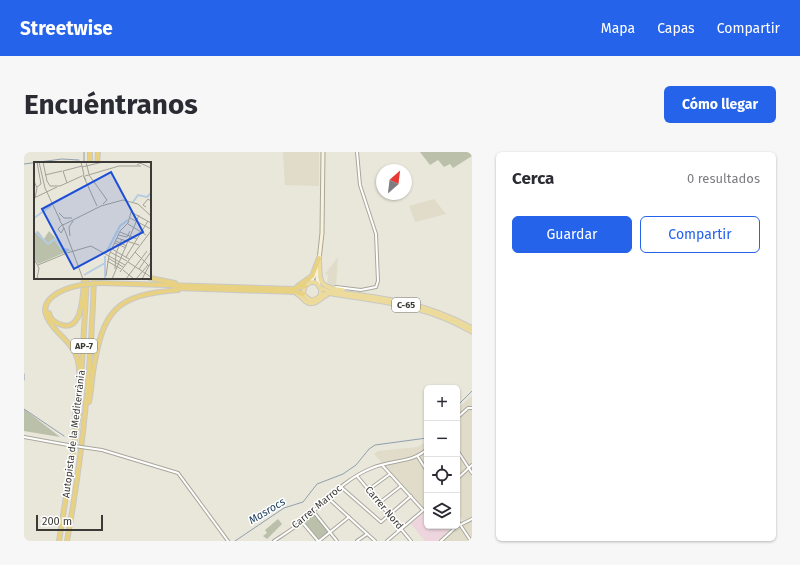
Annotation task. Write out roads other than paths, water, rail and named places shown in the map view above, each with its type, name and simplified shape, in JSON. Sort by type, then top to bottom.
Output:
[{"type":"highway","points":[[97,162],[98,152]]},
{"type":"highway","points":[[268,288],[300,285],[312,276],[319,258]]},
{"type":"highway","name":"C-65","points":[[319,258],[322,284],[328,288],[415,304],[439,312],[472,328]]},
{"type":"highway","points":[[151,278],[199,287],[304,294],[305,286]]},
{"type":"highway","points":[[81,286],[53,298],[48,309],[49,316],[53,321],[62,325],[69,325],[79,316],[83,306],[84,279]]},
{"type":"highway","name":"Autopista de la Mediterrània","points":[[59,541],[75,442],[82,370],[87,279]]},
{"type":"highway","name":"Autopista de la Mediterrània","points":[[66,541],[78,475],[86,413],[94,279]]},
{"type":"highway","points":[[75,442],[74,430],[78,363],[70,343],[49,322],[46,310],[48,302],[54,294],[62,289],[100,285],[293,289],[305,286],[311,282]]},
{"type":"highway","name":"C-65","points":[[311,282],[328,291],[357,293]]},
{"type":"highway","points":[[86,413],[100,338],[106,322],[114,310],[127,301],[146,294],[199,287]]},
{"type":"highway","points":[[320,287],[320,296]]},
{"type":"highway","name":"C-65","points":[[284,292],[299,294],[306,301],[312,303],[318,302],[326,296],[336,295]]},
{"type":"highway","name":"C-65","points":[[304,294],[307,299],[311,300],[316,300],[325,294],[370,298],[416,308],[447,319],[472,332]]},
{"type":"main road","points":[[320,287],[318,278],[322,227],[323,152]]},
{"type":"main road","points":[[311,282],[315,276],[319,258]]},
{"type":"street","points":[[336,287],[368,290],[376,287],[378,281],[376,234],[360,185],[357,152]]},
{"type":"street","points":[[460,415],[465,410],[472,408]]},
{"type":"street","points":[[24,437],[102,450],[178,473],[228,541]]},
{"type":"street","name":"Carrer Marroc","points":[[274,541],[302,521],[327,497],[357,476],[369,469],[418,457],[424,452]]},
{"type":"street","points":[[460,454],[472,473]]},
{"type":"street","points":[[418,457],[424,466]]},
{"type":"street","points":[[382,465],[423,510],[387,541]]},
{"type":"street","points":[[460,476],[472,465]]},
{"type":"street","points":[[368,490],[390,474]]},
{"type":"street","name":"Carrer Nord","points":[[357,476],[411,541]]},
{"type":"street","points":[[379,503],[401,486]]},
{"type":"street","points":[[341,487],[381,522],[411,496]]},
{"type":"street","points":[[327,497],[375,541]]},
{"type":"street","points":[[313,511],[337,541]]},
{"type":"street","points":[[302,521],[318,541],[349,517]]},
{"type":"street","points":[[470,541],[460,524],[472,519]]},
{"type":"street","points":[[441,541],[454,529]]},
{"type":"street","points":[[357,541],[367,534]]},
{"type":"waterway","points":[[84,152],[84,162]]},
{"type":"waterway","points":[[39,162],[62,159],[79,160]]},
{"type":"waterway","points":[[24,164],[34,163]]},
{"type":"waterway","points":[[24,374],[24,380]]},
{"type":"waterway","points":[[460,403],[472,391]]},
{"type":"waterway","points":[[24,409],[64,436]]},
{"type":"waterway","name":"Masrocs","points":[[235,541],[284,508],[303,502],[317,484],[343,474],[356,465],[369,449],[375,445],[424,438]]}]
